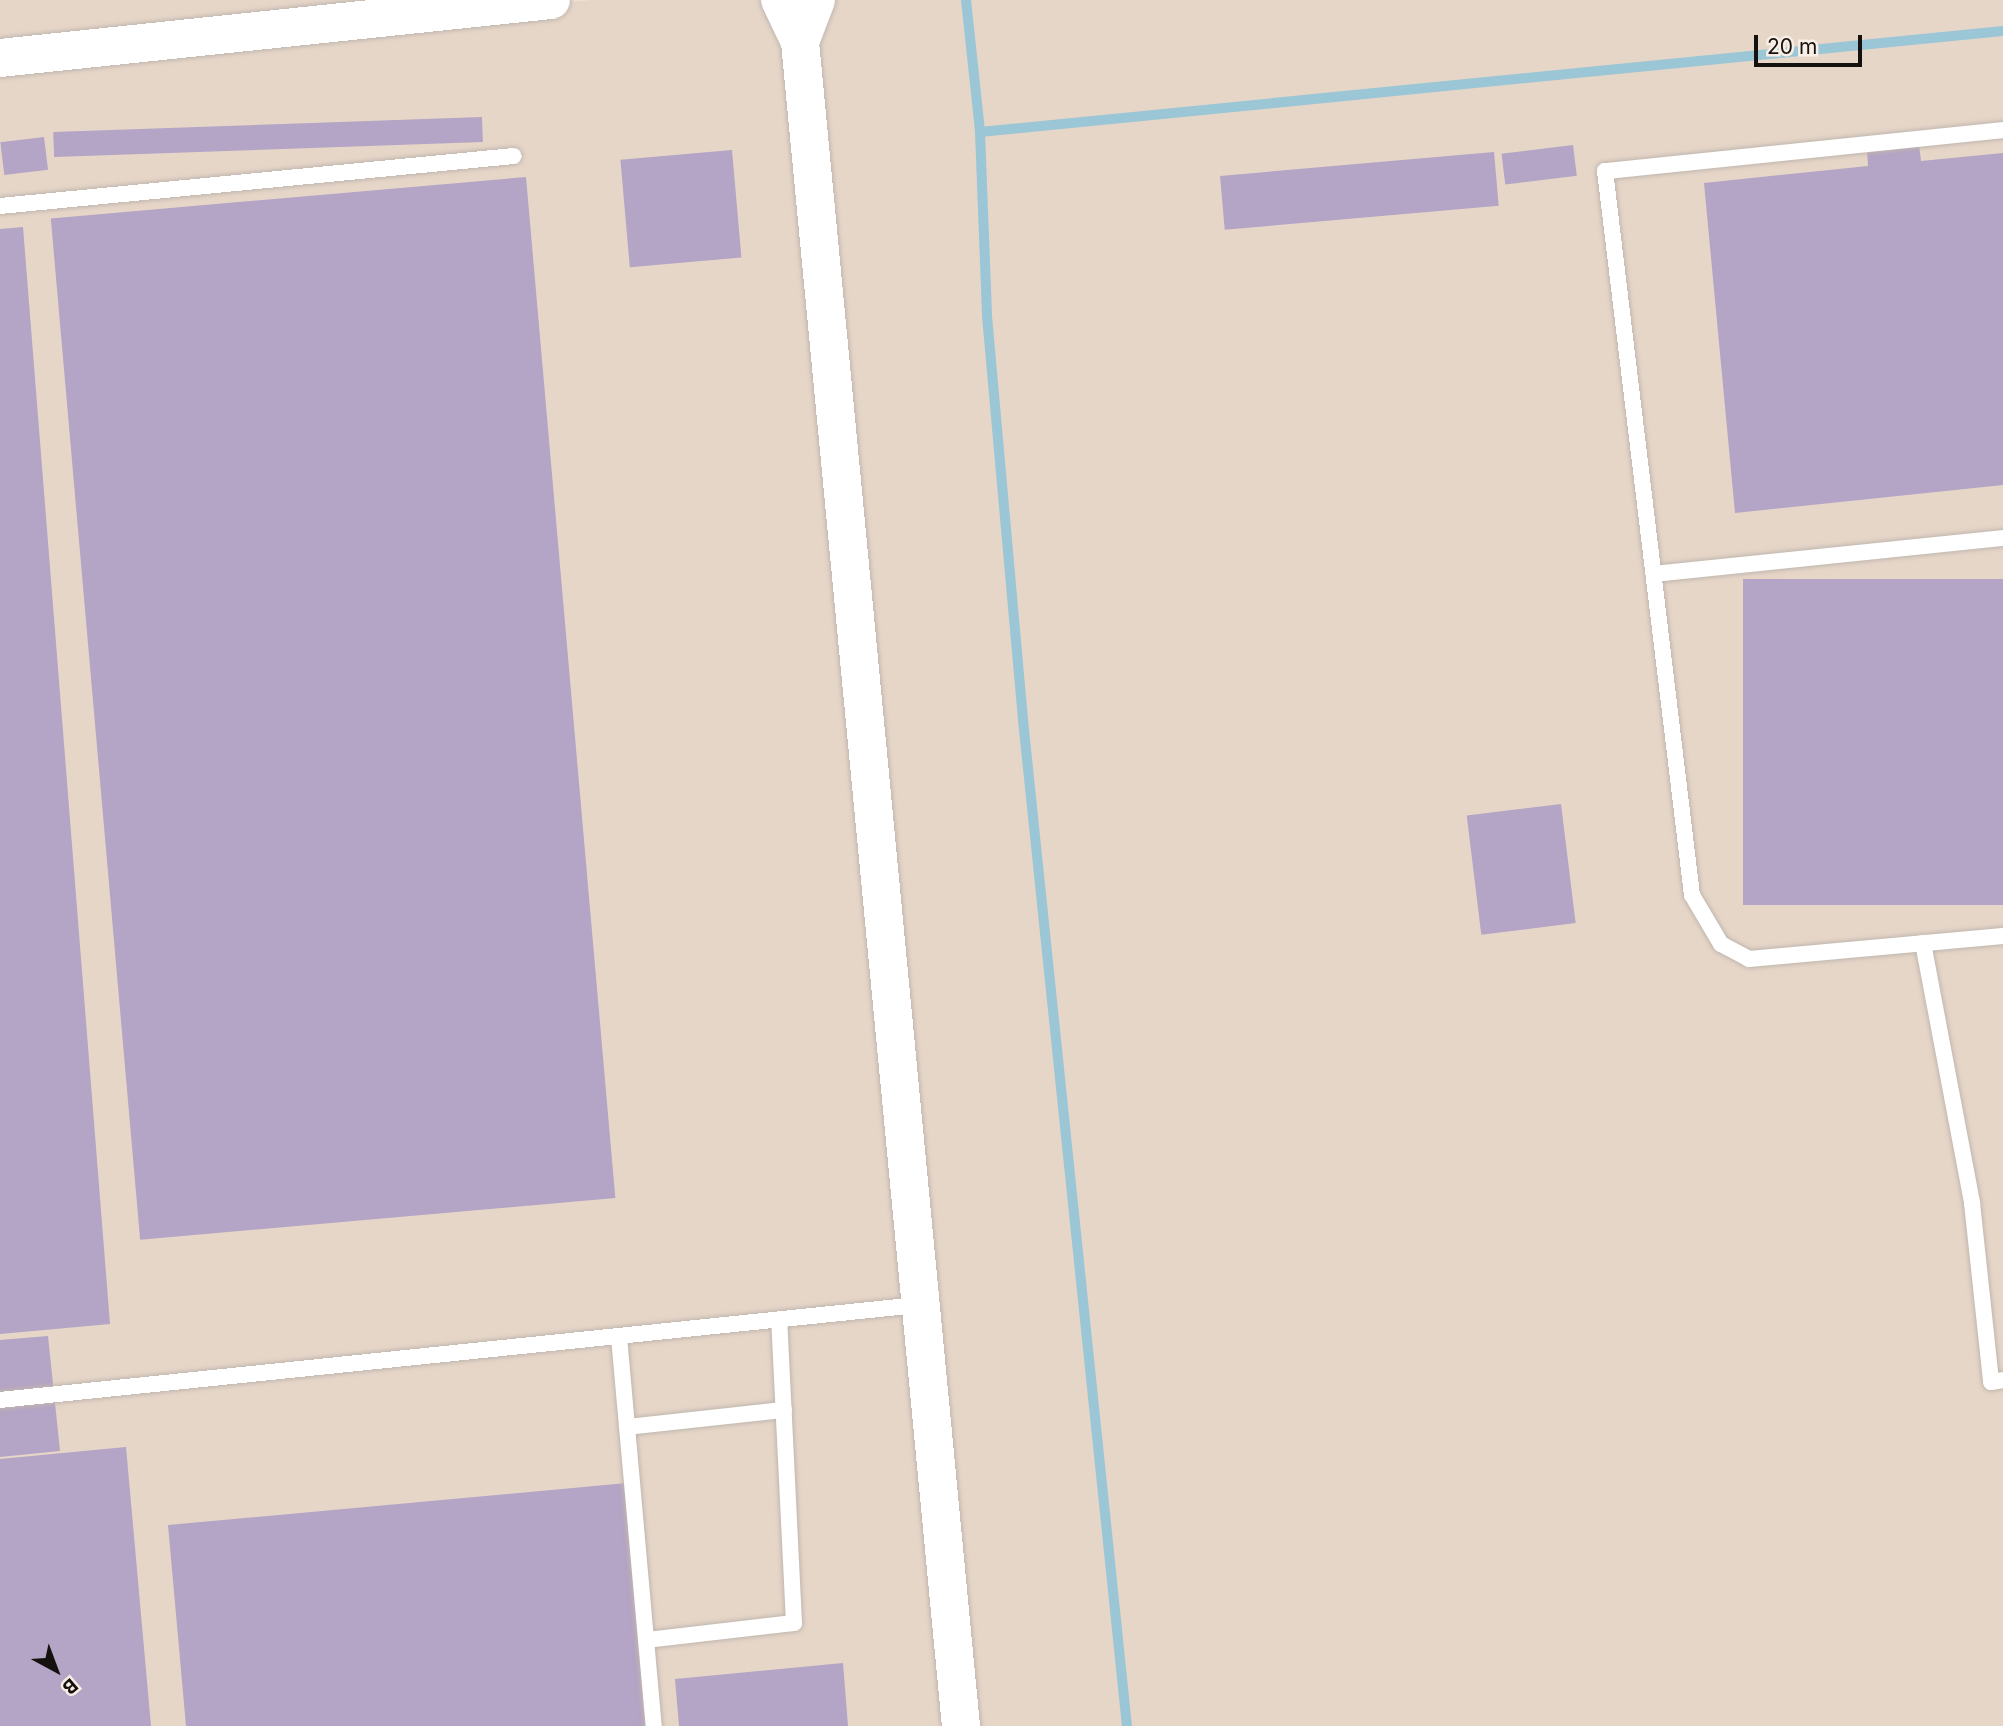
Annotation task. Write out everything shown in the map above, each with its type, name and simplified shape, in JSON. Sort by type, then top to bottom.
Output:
[{"type":"street","points":[[0,58],[551,0]]},
{"type":"street","points":[[780,0],[800,42],[918,1305],[961,1726]]},
{"type":"street","points":[[800,42],[816,0]]},
{"type":"lane","points":[[2003,131],[1605,171],[1692,895],[1721,944],[1749,960],[2003,936]]},
{"type":"lane","points":[[0,206],[514,156]]},
{"type":"lane","points":[[1654,574],[2003,537]]},
{"type":"lane","points":[[1923,943],[1972,1203],[1990,1382],[2003,1380]]},
{"type":"lane","points":[[0,1400],[918,1305]]},
{"type":"lane","points":[[647,1640],[794,1623],[779,1321]]},
{"type":"lane","points":[[619,1337],[654,1726]]},
{"type":"lane","points":[[627,1427],[784,1410]]},
{"type":"shaded area","points":[[0,0],[540,0],[0,54]]},
{"type":"shaded area","points":[[591,0],[2003,0],[2003,1726],[0,1726],[0,58]]},
{"type":"building","points":[[482,117],[483,142],[54,157],[53,132]]},
{"type":"building","points":[[44,137],[48,170],[4,175],[0,142]]},
{"type":"building","points":[[1919,144],[1921,161],[2003,153],[2003,485],[1735,513],[1704,183],[1868,166],[1867,150]]},
{"type":"building","points":[[1573,145],[1577,176],[1505,185],[1502,154]]},
{"type":"building","points":[[732,150],[741,258],[630,267],[620,160]]},
{"type":"building","points":[[1494,152],[1499,206],[1225,230],[1220,176]]},
{"type":"building","points":[[526,177],[615,1198],[140,1240],[51,219]]},
{"type":"building","points":[[23,227],[110,1324],[0,1334],[0,229]]},
{"type":"building","points":[[1743,579],[2003,579],[2003,905],[1743,905]]},
{"type":"building","points":[[1561,804],[1576,923],[1481,935],[1467,816]]},
{"type":"building","points":[[48,1336],[60,1451],[0,1457],[0,1340]]},
{"type":"building","points":[[126,1447],[151,1726],[0,1726],[0,1459]]},
{"type":"building","points":[[627,1483],[648,1726],[186,1726],[168,1525]]},
{"type":"building","points":[[843,1663],[848,1726],[679,1726],[675,1679]]},
{"type":"waterway","points":[[966,0],[980,132],[987,316],[1023,720],[1127,1726]]},
{"type":"waterway","points":[[980,132],[2003,31]]}]
